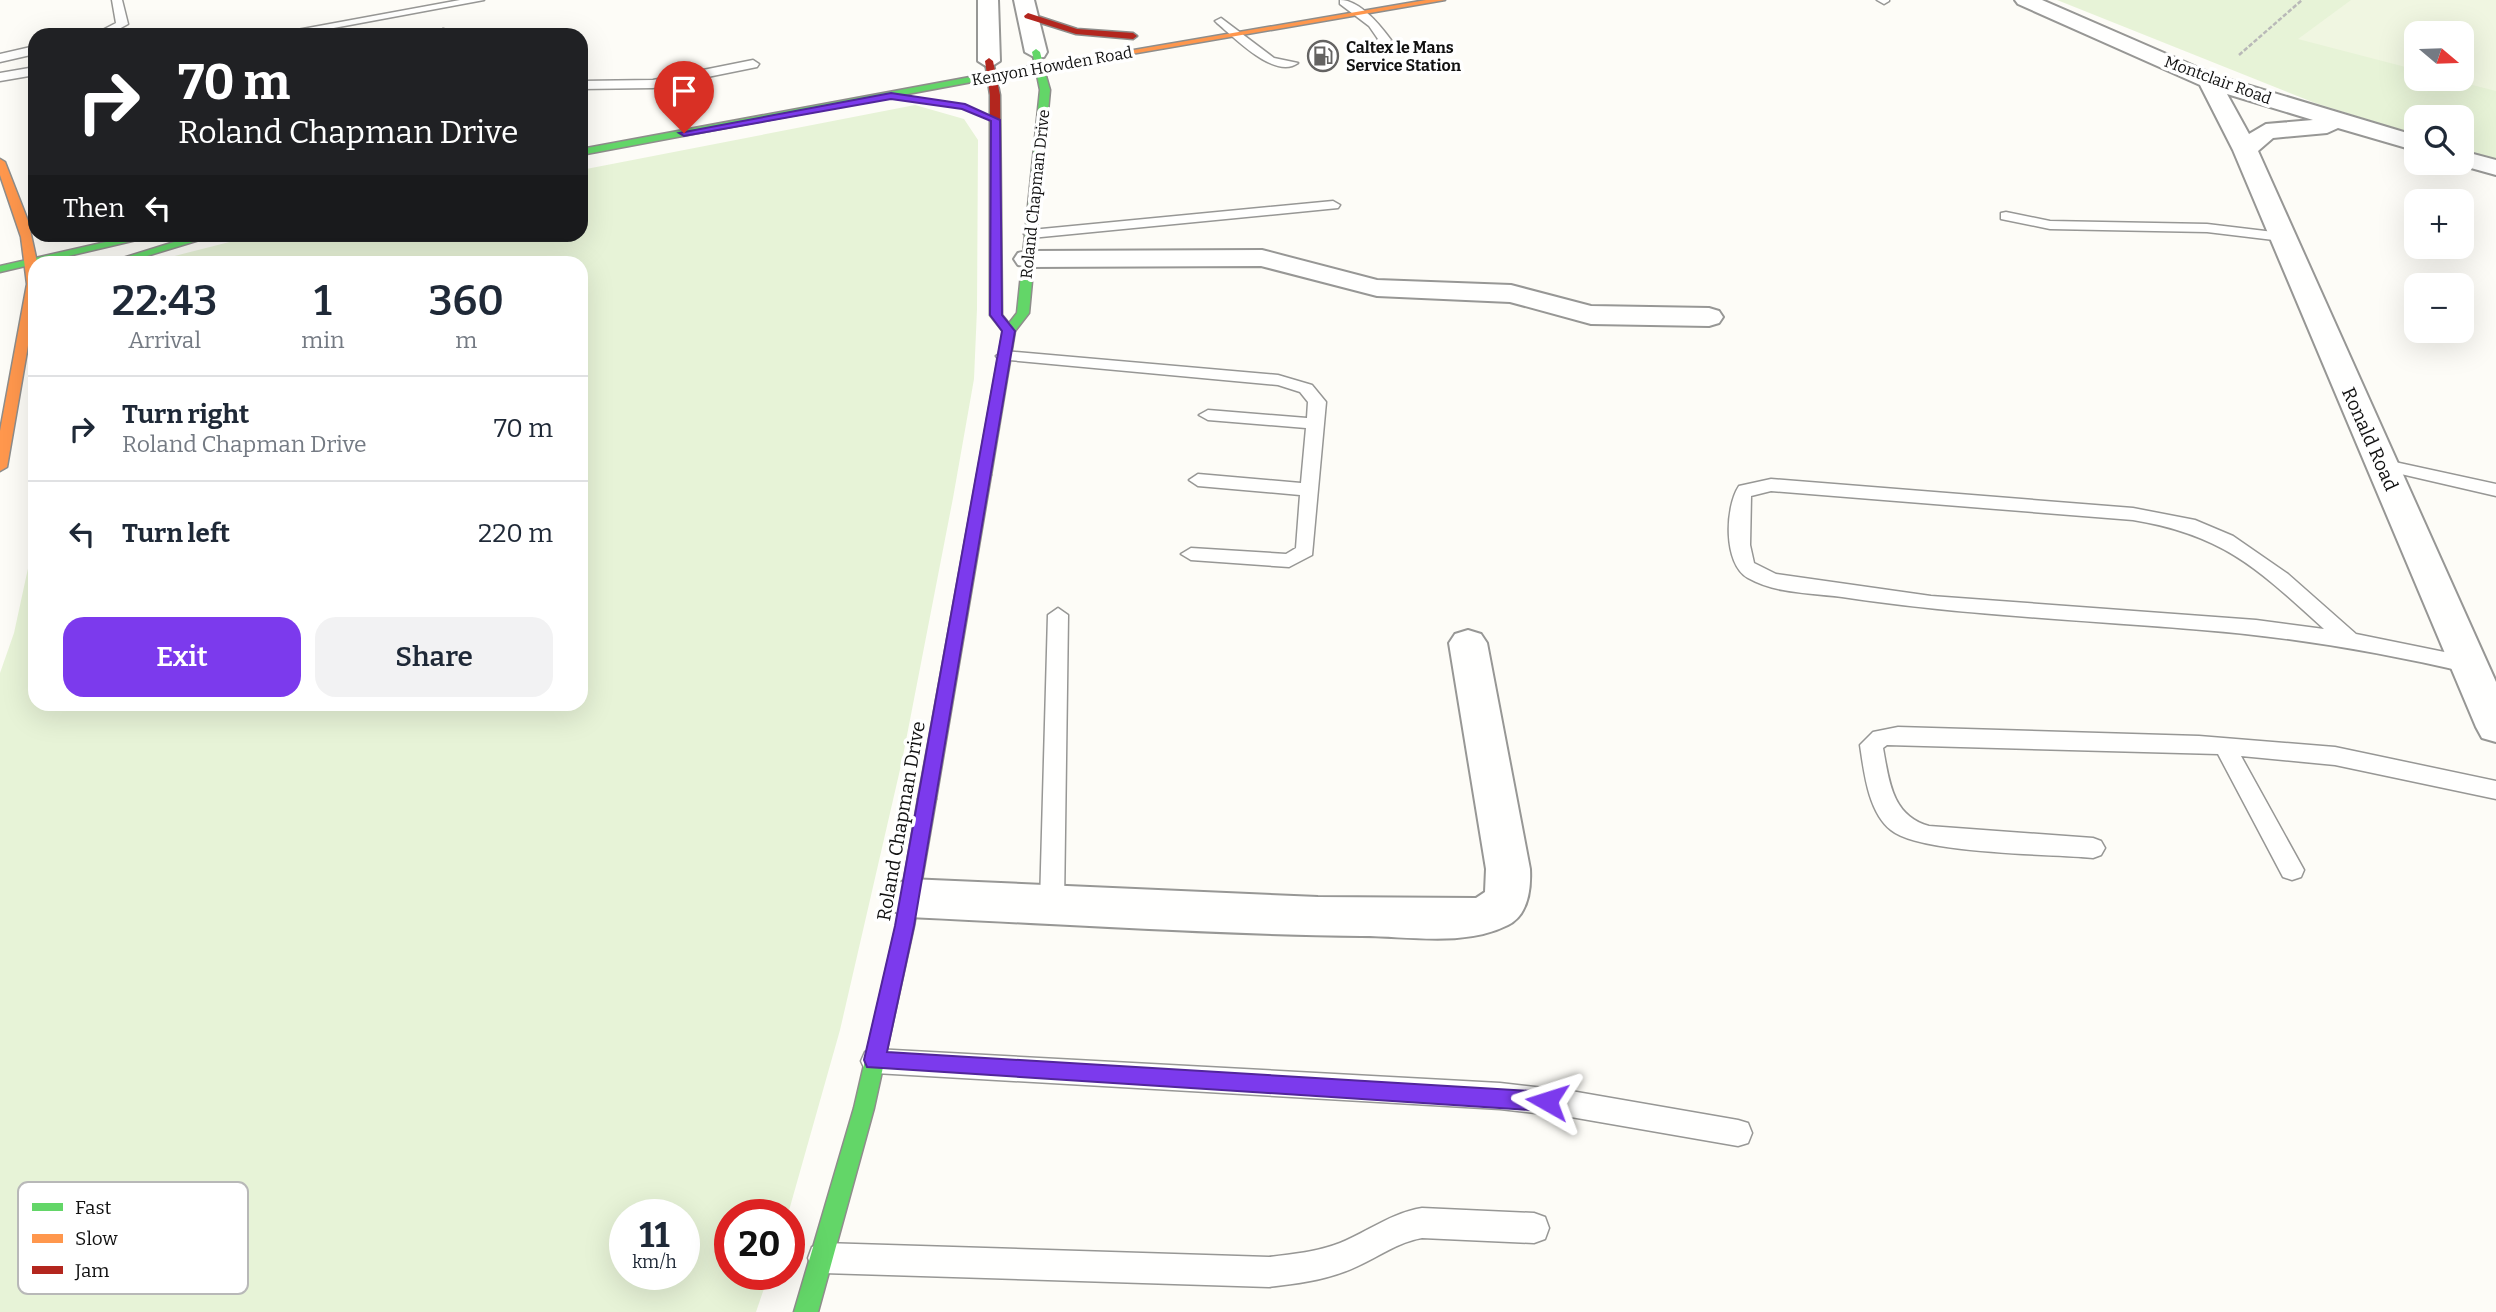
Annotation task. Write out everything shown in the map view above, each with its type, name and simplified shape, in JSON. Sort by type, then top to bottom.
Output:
[{"type":"main road","name":"Kenyon Howden Road","points":[[1038,60],[1133,36],[1221,21],[1353,5],[1441,0]]},
{"type":"main road","name":"Kenyon Howden Road","points":[[588,135],[1038,60],[1236,34],[1353,5]]},
{"type":"main road","points":[[1026,8],[1076,30],[1133,36]]},
{"type":"main road","name":"Roland Chapman Drive","points":[[806,1312],[823,1258],[875,1060],[909,898],[1004,356],[1009,331],[1023,313],[1045,90],[1038,60]]},
{"type":"main road","name":"Kenyon Howden Road","points":[[588,151],[891,96],[990,68]]},
{"type":"main road","name":"Roland Chapman Drive","points":[[990,68],[995,120],[996,315],[1009,331]]},
{"type":"main road","points":[[891,96],[937,102]]},
{"type":"main road","points":[[975,111],[995,120]]},
{"type":"main road","points":[[0,162],[28,224]]},
{"type":"main road","points":[[0,254],[30,242]]},
{"type":"main road","points":[[61,256],[122,242]]},
{"type":"main road","points":[[137,256],[186,242]]},
{"type":"main road","points":[[0,269],[28,263]]},
{"type":"main road","points":[[0,467],[28,316]]},
{"type":"street","points":[[988,0],[990,68]]},
{"type":"street","name":"Montclair Road","points":[[2025,0],[2209,81],[2404,140]]},
{"type":"street","points":[[1026,8],[1038,60]]},
{"type":"street","name":"Ronald Road","points":[[2209,81],[2245,150],[2496,727]]},
{"type":"street","points":[[2245,150],[2266,131],[2298,126],[2364,129]]},
{"type":"street","points":[[2474,162],[2496,168]]},
{"type":"street","points":[[1029,246],[1262,258],[1377,288],[1511,294],[1591,315],[1709,317]]},
{"type":"street","points":[[909,898],[1318,916],[1472,918],[1493,914],[1505,902],[1509,885],[1508,869],[1468,643]]},
{"type":"lane","points":[[114,28],[122,24],[117,0]]},
{"type":"lane","points":[[317,28],[479,0]]},
{"type":"lane","points":[[1353,5],[1385,40],[1369,48]]},
{"type":"lane","points":[[1221,21],[1271,61],[1292,63]]},
{"type":"lane","points":[[0,58],[28,52]]},
{"type":"lane","points":[[588,85],[653,83],[752,64]]},
{"type":"lane","points":[[0,77],[28,72]]},
{"type":"lane","points":[[1029,246],[1332,205]]},
{"type":"lane","points":[[2006,216],[2050,225],[2207,228],[2281,237]]},
{"type":"lane","points":[[1004,356],[1296,383],[1313,394],[1317,402],[1305,551],[1300,557],[1289,561],[1191,554]]},
{"type":"lane","points":[[1208,415],[1315,424]]},
{"type":"lane","points":[[2381,464],[2496,490]]},
{"type":"lane","points":[[1198,480],[1310,490]]},
{"type":"lane","points":[[2347,638],[2281,581],[2224,539],[2203,529],[2165,520],[2133,514],[1771,485],[1745,490],[1742,496],[1741,559],[1747,568],[1776,580],[1851,593],[2002,611],[2255,627],[2347,638],[2469,665]]},
{"type":"lane","points":[[1052,904],[1058,615]]},
{"type":"lane","points":[[2093,848],[1929,835],[1909,830],[1895,822],[1887,808],[1871,746],[1881,738],[1898,735],[2225,747],[2334,756],[2496,790]]},
{"type":"lane","points":[[2225,747],[2292,870]]},
{"type":"lane","points":[[875,1060],[1500,1096],[1571,1104],[1738,1133]]},
{"type":"lane","points":[[823,1258],[1269,1272],[1318,1266],[1349,1255],[1404,1226],[1422,1223],[1534,1228]]},
{"type":"path","points":[[2209,81],[2302,0]]},
{"type":"green space","points":[[2057,0],[2496,0],[2496,159],[2474,153],[2474,105],[2404,105],[2404,131],[2315,103]]},
{"type":"green space","points":[[2351,0],[2496,0],[2496,91],[2474,85],[2474,21],[2404,21],[2404,67],[2298,39]]},
{"type":"green space","points":[[915,105],[964,119],[978,140],[974,379],[902,761],[840,1030],[792,1199],[714,1199],[714,1290],[764,1290],[756,1312],[0,1312],[0,673],[14,633],[28,568],[28,711],[588,711],[588,256],[175,256],[230,242],[588,242],[588,169]]},
{"type":"traffic: fast","points":[[984,475],[1009,331],[1023,313],[1045,90],[1036,52]]},
{"type":"traffic: fast","points":[[588,151],[1056,64]]},
{"type":"traffic: fast","points":[[61,256],[122,242]]},
{"type":"traffic: fast","points":[[137,256],[186,242]]},
{"type":"traffic: fast","points":[[0,269],[28,263]]},
{"type":"traffic: fast","points":[[806,1312],[864,1108],[905,926],[927,799]]},
{"type":"traffic: slow","points":[[1056,64],[1441,0]]},
{"type":"traffic: slow","points":[[0,162],[28,242]]},
{"type":"traffic: slow","points":[[28,242],[30,256]]},
{"type":"traffic: slow","points":[[0,467],[28,312]]},
{"type":"traffic: jam","points":[[1028,16],[1076,31],[1133,36]]},
{"type":"traffic: jam","points":[[989,61],[995,95],[996,315],[1009,331]]},
{"type":"traffic: jam","points":[[927,799],[984,475]]},
{"type":"place","name":"Caltex le Mans Service Station","points":[[1323,56]]},
{"type":"route","points":[[684,133],[891,96],[949,103],[995,120],[996,315],[1009,331],[905,926],[875,1060],[1500,1096],[1547,1101]]}]
